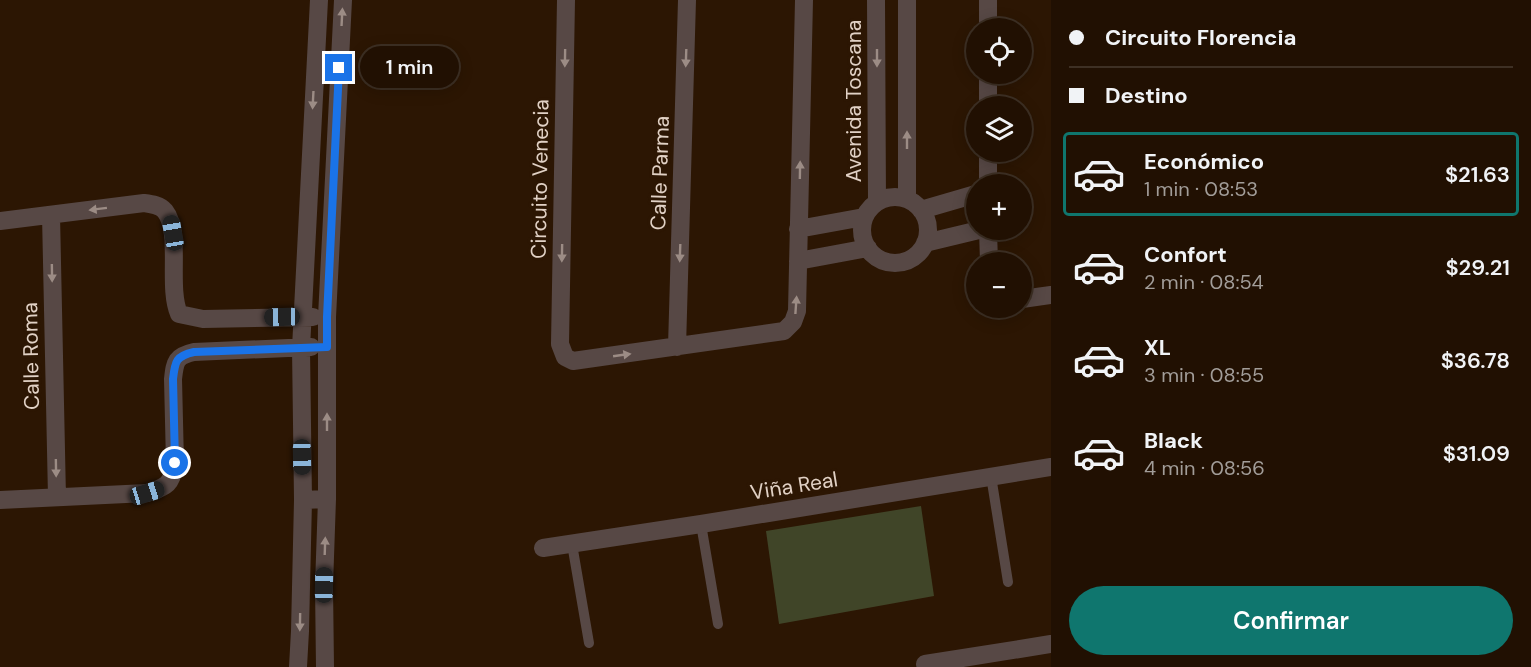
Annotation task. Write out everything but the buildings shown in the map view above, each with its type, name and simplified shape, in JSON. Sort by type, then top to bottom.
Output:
[{"type":"street","points":[[298,667],[303,500],[301,348],[319,0]]},
{"type":"street","points":[[325,667],[327,317],[343,0]]},
{"type":"street","name":"Circuito Venecia","points":[[566,0],[560,344],[565,357],[573,361],[677,347]]},
{"type":"street","name":"Calle Parma","points":[[677,347],[687,0]]},
{"type":"street","points":[[677,347],[784,331],[793,322],[797,311],[804,0]]},
{"type":"street","name":"Avenida Toscana","points":[[876,0],[877,201]]},
{"type":"street","points":[[907,0],[914,204]]},
{"type":"street","points":[[988,0],[988,18]]},
{"type":"street","points":[[895,196],[914,204],[927,220],[928,232],[919,253],[910,260],[893,264],[872,255],[863,240],[861,229],[868,209],[877,201],[895,196]]},
{"type":"street","points":[[914,204],[966,196]]},
{"type":"street","points":[[0,220],[144,203],[156,205],[164,210],[171,220],[174,298],[179,314],[203,319],[327,317]]},
{"type":"street","name":"Calle Roma","points":[[51,215],[57,497]]},
{"type":"street","points":[[798,229],[864,217]]},
{"type":"street","points":[[925,243],[966,233]]},
{"type":"street","points":[[798,261],[868,248]]},
{"type":"street","points":[[1032,298],[1051,295]]},
{"type":"street","points":[[0,500],[147,493],[163,488],[173,476],[175,463],[173,379],[178,358],[194,352],[327,347]]},
{"type":"street","name":"Viña Real","points":[[543,548],[1051,467]]},
{"type":"street","points":[[303,500],[327,498]]},
{"type":"street","points":[[925,664],[970,662],[1051,644]]},
{"type":"lane","points":[[991,476],[1008,582]]},
{"type":"lane","points":[[701,524],[718,624]]},
{"type":"lane","points":[[572,544],[589,643]]},
{"type":"green space","points":[[921,506],[934,596],[779,624],[766,531]]},
{"type":"route","points":[[175,463],[173,379],[178,358],[194,352],[327,347],[339,68]]}]
